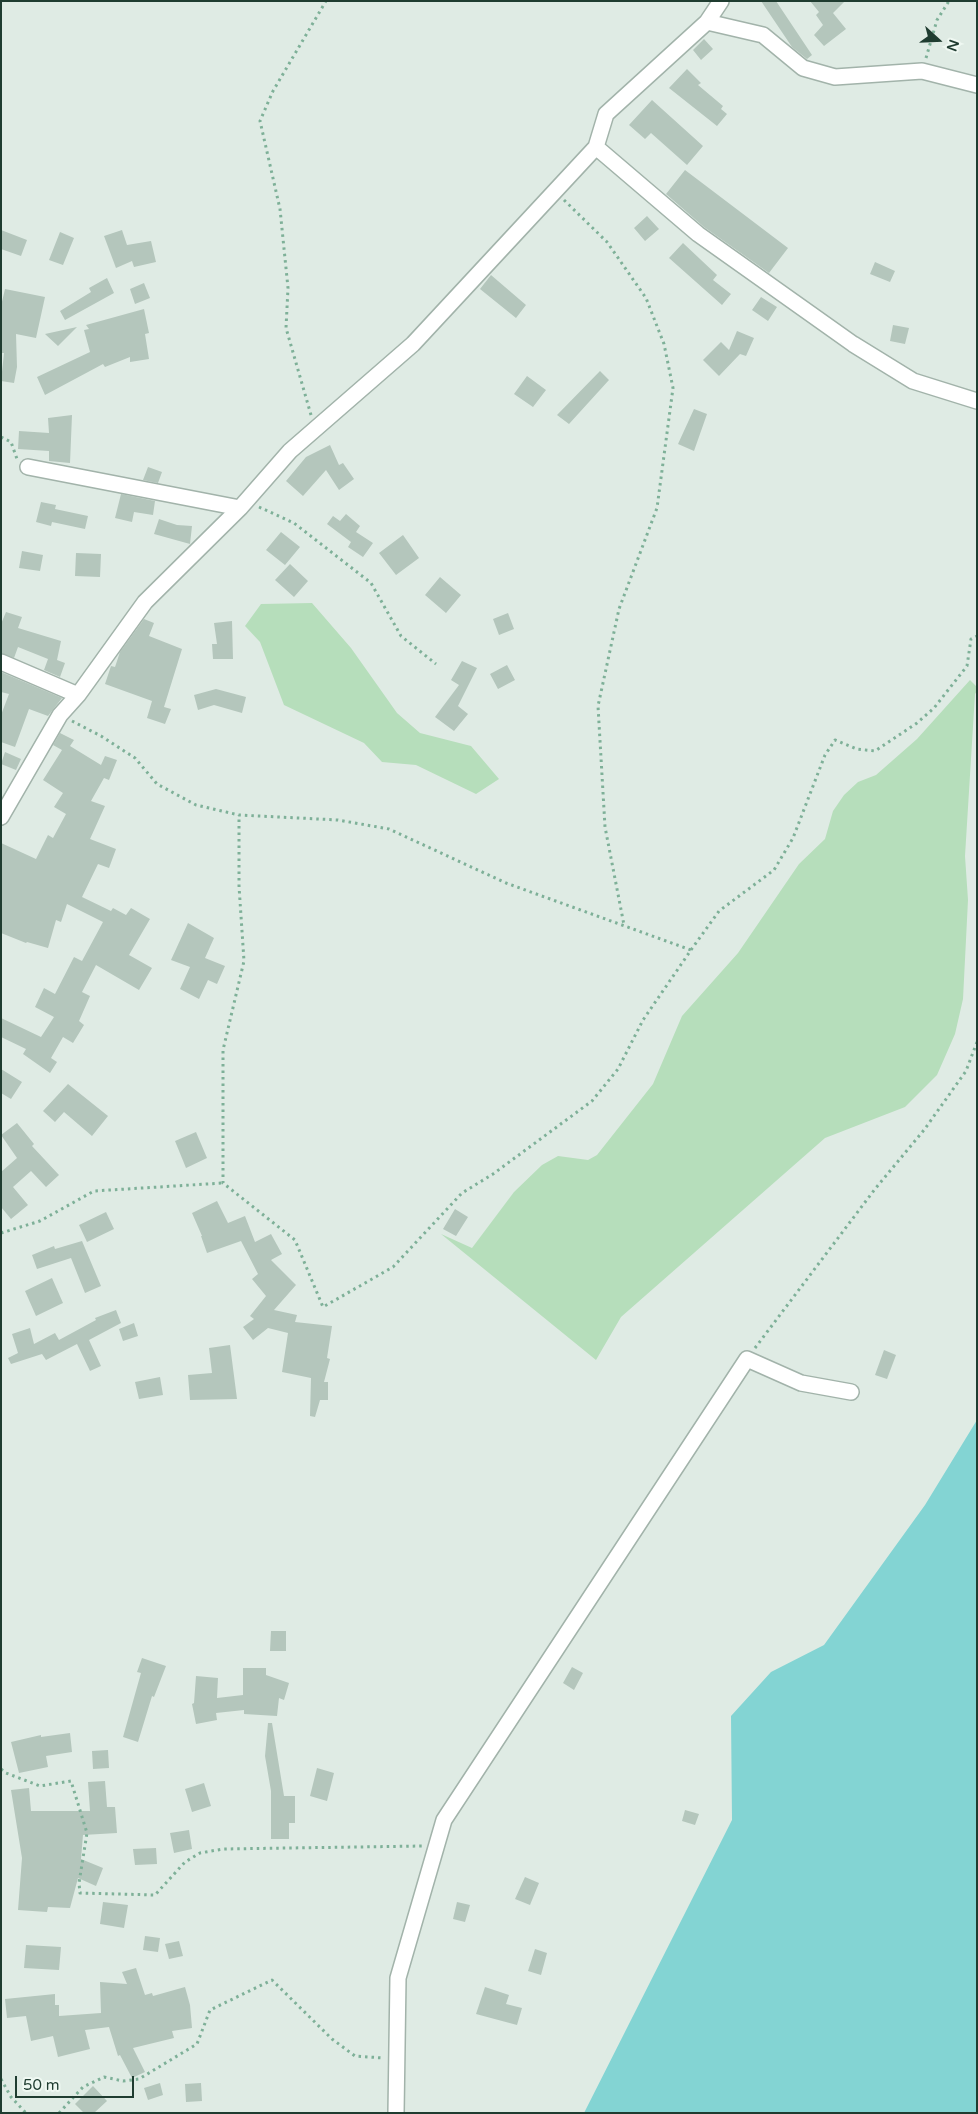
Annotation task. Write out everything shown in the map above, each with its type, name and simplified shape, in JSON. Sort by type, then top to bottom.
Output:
[{"type":"street","points":[[1,817],[60,715],[78,695],[145,602],[243,505],[290,452],[413,344],[596,147],[606,114],[707,22],[721,1]]},
{"type":"street","points":[[707,22],[763,35],[803,68],[835,77],[922,70],[977,85]]},
{"type":"street","points":[[596,147],[698,234],[853,344],[913,381],[977,401]]},
{"type":"street","points":[[28,467],[243,505]]},
{"type":"street","points":[[1,662],[78,695]]},
{"type":"street","points":[[396,2113],[398,1978],[444,1820],[747,1359],[801,1383],[851,1392]]},
{"type":"path","points":[[316,428],[286,328],[288,288],[280,209],[260,120],[273,90],[326,1]]},
{"type":"path","points":[[922,70],[936,20],[949,1]]},
{"type":"path","points":[[556,190],[575,212],[607,242],[646,298],[664,344],[674,388],[668,417],[658,508],[619,609],[598,706],[605,826],[624,925]]},
{"type":"path","points":[[1,437],[11,442],[16,458],[28,467]]},
{"type":"path","points":[[243,505],[294,523],[371,583],[401,636],[436,664]]},
{"type":"path","points":[[1,1233],[40,1220],[94,1191],[223,1183],[295,1240],[323,1307],[393,1267],[462,1193],[493,1174],[592,1101],[618,1069],[644,1020],[719,911],[774,870],[793,838],[825,754],[835,740],[858,749],[875,751],[917,722],[934,708],[967,666],[971,638],[977,636]]},
{"type":"path","points":[[60,715],[101,736],[135,758],[157,784],[196,805],[240,815],[338,820],[388,829],[506,883],[691,950]]},
{"type":"path","points":[[223,1183],[223,1050],[244,961],[239,886],[240,815]]},
{"type":"path","points":[[747,1359],[875,1189],[924,1130],[966,1071],[977,1042]]},
{"type":"path","points":[[1,1769],[40,1786],[71,1780],[87,1833],[79,1883],[80,1893],[155,1895],[185,1862],[200,1853],[223,1849],[436,1846]]},
{"type":"path","points":[[59,2113],[83,2087],[104,2076],[122,2081],[139,2079],[197,2044],[210,2010],[272,1980],[332,2039],[355,2056],[396,2060]]},
{"type":"path","points":[[1,2079],[11,2097],[26,2113]]},
{"type":"green space","points":[[312,603],[351,648],[397,713],[420,733],[471,746],[499,779],[476,794],[416,765],[382,762],[364,743],[284,705],[260,642],[245,626],[261,604]]},
{"type":"green space","points":[[970,680],[977,687],[977,691],[975,694],[965,856],[968,900],[963,999],[955,1034],[937,1075],[905,1107],[825,1138],[621,1317],[596,1360],[441,1234],[472,1248],[514,1192],[542,1165],[558,1156],[588,1160],[597,1155],[653,1084],[682,1016],[738,953],[799,864],[825,839],[833,811],[844,795],[858,782],[876,775],[917,739]]},
{"type":"water","points":[[977,1420],[977,2113],[584,2113],[732,1820],[731,1716],[771,1672],[824,1645],[925,1505]]},
{"type":"building","points":[[761,1],[776,1],[812,55],[807,59],[792,47]]},
{"type":"building","points":[[810,1],[845,1],[833,13],[846,29],[824,46],[814,35],[823,25],[816,15],[819,12]]},
{"type":"building","points":[[704,39],[713,49],[701,60],[693,50]]},
{"type":"building","points":[[687,69],[701,83],[698,85],[723,106],[721,109],[727,114],[717,126],[669,88]]},
{"type":"building","points":[[652,100],[703,146],[687,165],[651,133],[645,139],[629,125]]},
{"type":"building","points":[[685,170],[788,248],[769,273],[704,227],[666,194]]},
{"type":"building","points":[[647,216],[659,229],[645,241],[634,228]]},
{"type":"building","points":[[1,230],[27,240],[21,256],[1,249]]},
{"type":"building","points":[[122,230],[127,245],[151,241],[156,262],[134,267],[132,261],[116,268],[104,236]]},
{"type":"building","points":[[60,232],[74,238],[63,265],[49,260]]},
{"type":"building","points":[[683,243],[717,275],[713,280],[731,294],[722,305],[669,258]]},
{"type":"building","points":[[875,262],[895,271],[890,282],[870,274]]},
{"type":"building","points":[[491,275],[526,305],[516,318],[480,289]]},
{"type":"building","points":[[107,278],[114,293],[65,320],[60,311],[91,292],[89,288]]},
{"type":"building","points":[[144,283],[150,298],[135,304],[130,289]]},
{"type":"building","points":[[5,289],[45,297],[36,338],[16,334],[17,367],[14,383],[1,381],[4,353],[1,353],[1,306]]},
{"type":"building","points":[[761,297],[777,307],[768,321],[752,310]]},
{"type":"building","points":[[144,309],[149,333],[145,334],[149,359],[130,362],[130,357],[105,367],[103,364],[45,395],[37,377],[90,352],[84,330],[89,329],[86,325]]},
{"type":"building","points":[[893,325],[909,328],[905,344],[890,341]]},
{"type":"building","points":[[77,327],[58,346],[45,334]]},
{"type":"building","points":[[737,331],[754,338],[746,356],[740,354],[719,376],[703,360],[721,342],[729,350]]},
{"type":"building","points":[[600,371],[609,380],[569,424],[557,415]]},
{"type":"building","points":[[527,376],[546,390],[533,407],[514,394]]},
{"type":"building","points":[[694,409],[707,414],[694,451],[678,444]]},
{"type":"building","points":[[72,415],[70,463],[49,461],[49,451],[18,449],[19,431],[49,433],[48,418]]},
{"type":"building","points":[[330,445],[339,465],[343,463],[354,479],[339,490],[326,470],[303,496],[286,481],[306,457]]},
{"type":"building","points":[[148,467],[162,472],[158,483],[143,480]]},
{"type":"building","points":[[121,494],[155,501],[153,515],[134,512],[132,522],[115,518]]},
{"type":"building","points":[[41,502],[56,505],[55,509],[88,516],[85,529],[52,522],[51,526],[36,522]]},
{"type":"building","points":[[346,514],[360,526],[356,532],[373,543],[363,557],[348,547],[351,542],[327,524],[333,516],[340,521]]},
{"type":"building","points":[[159,519],[177,525],[192,526],[190,544],[154,534]]},
{"type":"building","points":[[281,532],[300,547],[285,565],[266,550]]},
{"type":"building","points":[[403,535],[419,558],[396,575],[379,553]]},
{"type":"building","points":[[22,551],[43,555],[40,571],[19,568]]},
{"type":"building","points":[[76,553],[101,554],[100,577],[75,576]]},
{"type":"building","points":[[290,564],[308,581],[294,597],[275,580]]},
{"type":"building","points":[[440,577],[461,595],[446,613],[425,595]]},
{"type":"building","points":[[6,612],[22,617],[18,628],[61,641],[57,660],[65,663],[60,677],[44,670],[48,659],[18,647],[14,658],[1,653],[1,624]]},
{"type":"building","points":[[508,613],[514,629],[499,635],[493,619]]},
{"type":"building","points":[[144,619],[154,623],[149,636],[182,649],[164,707],[171,709],[165,724],[147,718],[152,701],[105,684],[111,666],[115,667],[120,652]]},
{"type":"building","points":[[232,621],[233,659],[213,659],[212,644],[217,644],[214,623]]},
{"type":"building","points":[[462,661],[477,668],[458,706],[468,714],[454,731],[435,717],[459,685],[451,680]]},
{"type":"building","points":[[507,665],[515,680],[498,689],[490,674]]},
{"type":"building","points":[[1,672],[62,698],[48,716],[29,709],[15,747],[1,742],[1,715],[9,694],[1,692]]},
{"type":"building","points":[[216,689],[246,697],[242,713],[214,705],[198,710],[194,695]]},
{"type":"building","points":[[60,733],[74,740],[70,746],[101,765],[105,756],[117,760],[109,780],[104,778],[91,801],[105,806],[90,839],[116,849],[109,868],[98,864],[82,897],[111,911],[113,908],[126,915],[131,908],[150,919],[129,955],[152,968],[139,990],[96,965],[82,992],[90,996],[79,1021],[84,1025],[73,1043],[63,1037],[51,1058],[57,1062],[50,1073],[23,1054],[26,1049],[1,1037],[1,1018],[41,1037],[54,1017],[35,1007],[44,988],[55,994],[74,957],[82,961],[103,922],[67,904],[61,922],[56,920],[48,948],[26,943],[1,933],[1,843],[36,859],[48,835],[53,838],[66,814],[54,807],[63,793],[43,780],[62,750],[53,745]]},
{"type":"building","points":[[5,752],[21,759],[16,770],[1,764]]},
{"type":"building","points":[[188,923],[214,938],[205,958],[225,966],[217,984],[208,980],[199,999],[180,989],[190,967],[171,960]]},
{"type":"building","points":[[1,1069],[22,1082],[11,1099],[1,1093]]},
{"type":"building","points":[[68,1084],[108,1116],[92,1136],[64,1112],[55,1122],[43,1111]]},
{"type":"building","points":[[17,1123],[34,1144],[32,1146],[59,1175],[46,1187],[31,1171],[13,1187],[28,1205],[11,1219],[1,1207],[1,1172],[17,1158],[1,1135]]},
{"type":"building","points":[[196,1132],[207,1158],[186,1168],[175,1141]]},
{"type":"building","points":[[217,1201],[228,1223],[245,1216],[255,1242],[271,1234],[282,1254],[271,1260],[296,1285],[274,1310],[297,1315],[295,1322],[332,1326],[327,1358],[330,1359],[324,1382],[328,1382],[328,1400],[320,1400],[315,1417],[310,1416],[311,1378],[282,1372],[288,1333],[268,1328],[253,1340],[243,1327],[254,1319],[250,1316],[266,1296],[252,1279],[258,1274],[241,1241],[207,1253],[192,1213]]},
{"type":"building","points":[[455,1209],[468,1217],[456,1236],[443,1229]]},
{"type":"building","points":[[106,1212],[114,1229],[87,1242],[79,1225]]},
{"type":"building","points":[[82,1241],[101,1286],[85,1293],[71,1258],[37,1269],[32,1255],[54,1246],[55,1249]]},
{"type":"building","points":[[52,1278],[63,1303],[36,1316],[25,1291]]},
{"type":"building","points":[[116,1310],[121,1323],[89,1340],[101,1366],[90,1371],[77,1344],[46,1360],[42,1354],[11,1364],[8,1358],[18,1353],[12,1334],[30,1328],[34,1344],[55,1333],[59,1340],[96,1320],[95,1318]]},
{"type":"building","points":[[134,1323],[138,1336],[123,1341],[119,1329]]},
{"type":"building","points":[[230,1345],[237,1399],[190,1400],[188,1375],[212,1373],[209,1348]]},
{"type":"building","points":[[884,1350],[896,1355],[887,1379],[875,1375]]},
{"type":"building","points":[[160,1377],[163,1395],[139,1399],[135,1382]]},
{"type":"building","points":[[271,1631],[286,1631],[286,1651],[270,1651]]},
{"type":"building","points":[[142,1658],[166,1666],[154,1697],[152,1696],[138,1742],[123,1737],[141,1673],[137,1672]]},
{"type":"building","points":[[572,1667],[583,1673],[574,1690],[563,1683]]},
{"type":"building","points":[[243,1668],[266,1668],[266,1675],[289,1683],[284,1700],[279,1698],[277,1716],[244,1714],[244,1710],[216,1713],[217,1720],[196,1724],[192,1704],[194,1703],[196,1676],[218,1678],[217,1698],[243,1695]]},
{"type":"building","points":[[268,1723],[272,1723],[284,1796],[295,1796],[295,1823],[289,1823],[289,1839],[271,1839],[271,1791],[265,1756]]},
{"type":"building","points":[[70,1733],[72,1752],[46,1756],[48,1767],[19,1773],[11,1742],[41,1735],[41,1737]]},
{"type":"building","points":[[108,1750],[109,1768],[93,1769],[92,1751]]},
{"type":"building","points":[[317,1768],[334,1773],[327,1801],[310,1796]]},
{"type":"building","points":[[105,1781],[107,1807],[115,1807],[117,1833],[83,1835],[81,1859],[103,1868],[96,1886],[78,1878],[70,1908],[48,1907],[47,1912],[18,1910],[22,1858],[11,1790],[29,1788],[31,1811],[90,1811],[88,1782]]},
{"type":"building","points":[[204,1783],[211,1806],[192,1812],[185,1789]]},
{"type":"building","points":[[685,1810],[699,1814],[695,1825],[682,1821]]},
{"type":"building","points":[[189,1830],[192,1849],[174,1853],[170,1833]]},
{"type":"building","points":[[156,1848],[157,1864],[135,1865],[133,1849]]},
{"type":"building","points":[[525,1877],[539,1883],[530,1905],[515,1899]]},
{"type":"building","points":[[103,1902],[128,1905],[124,1928],[100,1924]]},
{"type":"building","points":[[457,1902],[470,1905],[465,1922],[453,1919]]},
{"type":"building","points":[[145,1936],[160,1938],[158,1952],[143,1950]]},
{"type":"building","points":[[179,1941],[183,1956],[169,1959],[165,1944]]},
{"type":"building","points":[[26,1945],[61,1947],[59,1970],[24,1968]]},
{"type":"building","points":[[535,1949],[547,1953],[541,1975],[528,1971]]},
{"type":"building","points":[[136,1968],[145,1995],[152,1993],[153,1996],[185,1987],[190,2005],[192,2028],[172,2031],[174,2038],[133,2048],[145,2072],[132,2078],[120,2055],[118,2056],[109,2027],[85,2030],[90,2049],[58,2057],[53,2036],[31,2041],[26,2016],[7,2018],[5,1999],[55,1994],[55,2005],[59,2005],[59,2016],[101,2013],[100,1982],[127,1984],[122,1972]]},
{"type":"building","points":[[485,1987],[509,1995],[506,2004],[522,2008],[517,2025],[476,2014]]},
{"type":"building","points":[[160,2083],[163,2095],[148,2100],[144,2088]]},
{"type":"building","points":[[201,2083],[202,2101],[186,2102],[185,2084]]},
{"type":"building","points":[[93,2086],[107,2101],[94,2113],[84,2113],[75,2104]]}]
